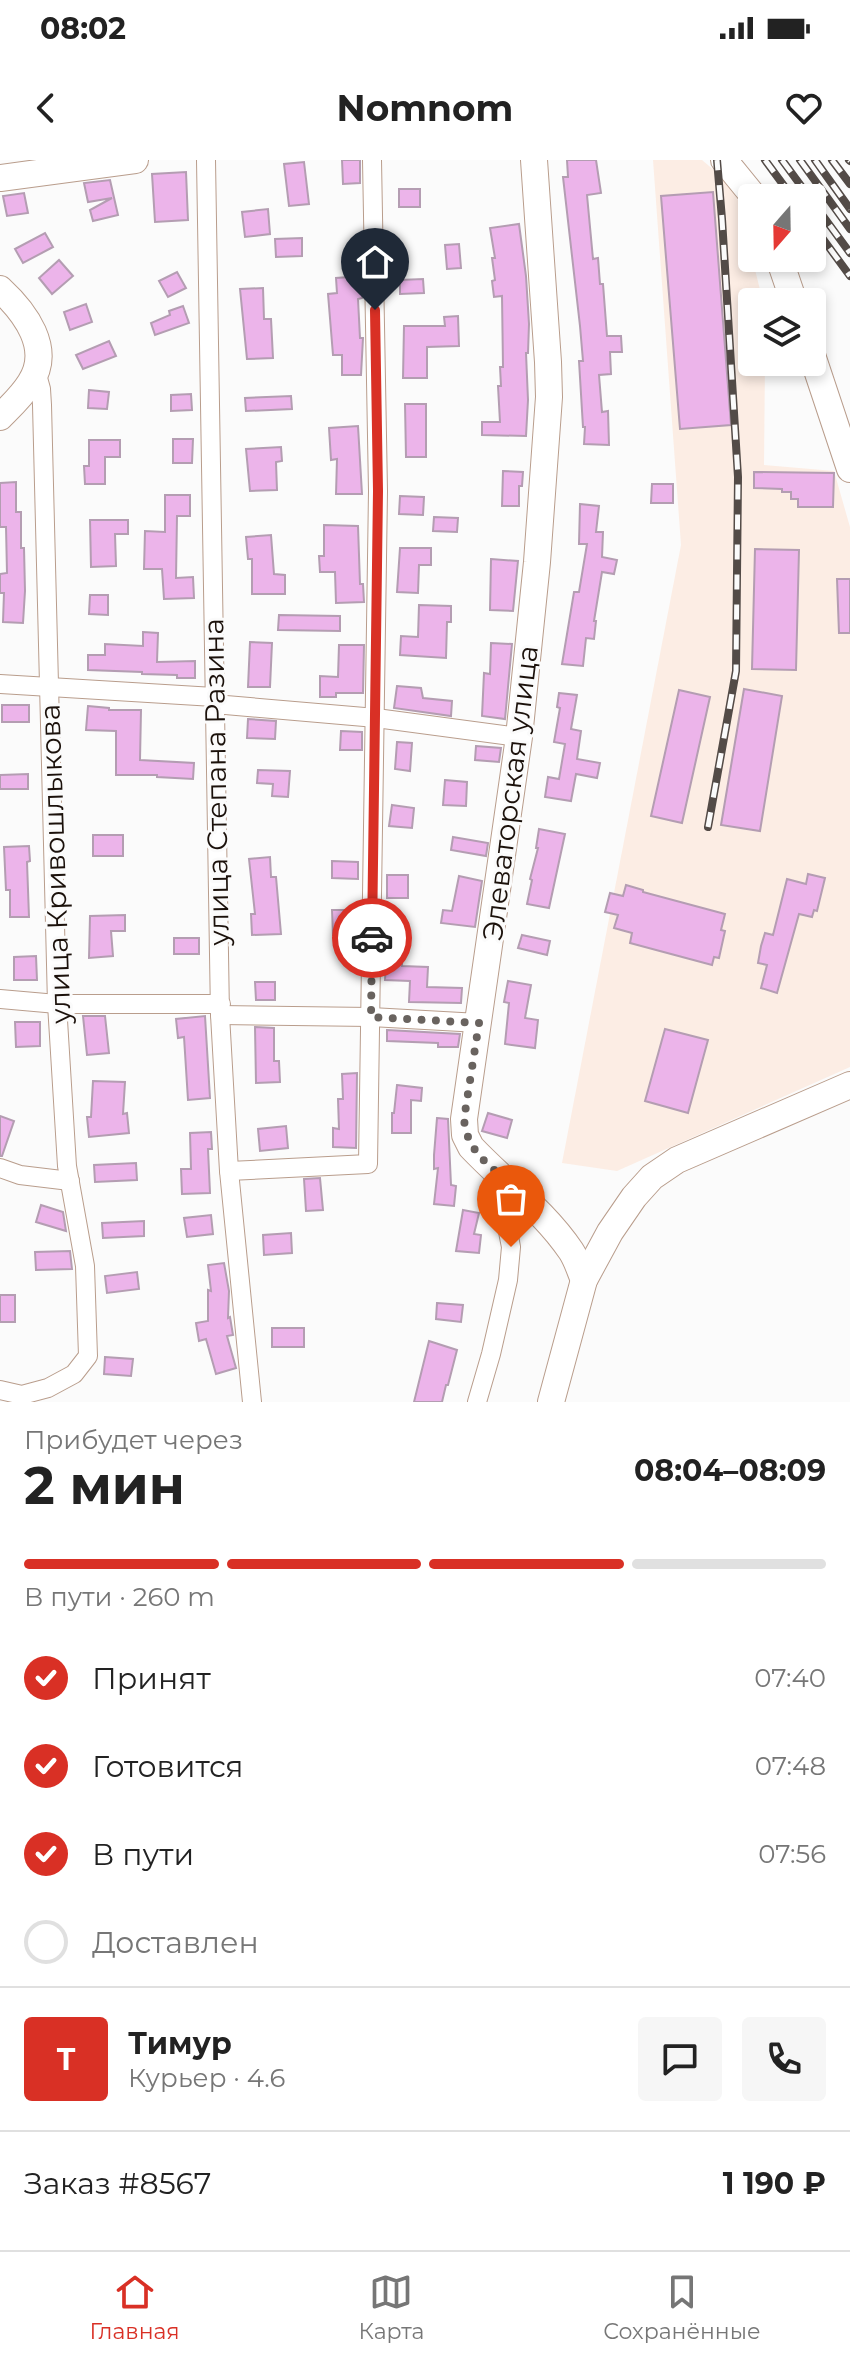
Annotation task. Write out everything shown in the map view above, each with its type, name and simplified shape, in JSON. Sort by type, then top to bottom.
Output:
[{"type":"street","points":[[0,178],[135,160]]},
{"type":"street","name":"улица Степана Разина","points":[[206,160],[220,1009],[229,1171],[252,1402]]},
{"type":"street","points":[[229,1171],[368,1164],[378,491],[372,160]]},
{"type":"street","name":"Элеваторская улица","points":[[534,160],[549,397],[537,562],[519,737],[464,1119],[465,1135],[471,1147],[554,1229],[573,1254],[584,1280]]},
{"type":"street","points":[[724,160],[744,184]]},
{"type":"street","name":"улица Кривошлыкова","points":[[0,289],[17,305],[36,338],[39,356],[36,371],[42,405],[57,1004],[70,1181],[85,1266],[88,1356],[74,1374],[48,1388],[22,1395],[0,1390]]},
{"type":"street","points":[[0,417],[31,382],[36,371]]},
{"type":"street","points":[[819,376],[850,469]]},
{"type":"street","points":[[0,684],[214,700],[519,737]]},
{"type":"street","points":[[0,999],[479,1023]]},
{"type":"street","points":[[551,1402],[584,1280],[610,1232],[652,1177],[677,1160],[850,1085]]},
{"type":"street","points":[[0,1168],[20,1175],[70,1181]]},
{"type":"street","points":[[477,1402],[508,1280],[511,1247],[501,1196],[506,1181]]},
{"type":"shaded area","points":[[653,160],[702,160],[735,188],[738,200],[738,272],[756,272],[760,288],[738,288],[738,376],[765,376],[764,465],[834,471],[850,527],[850,1067],[617,1171],[562,1163],[681,545]]},
{"type":"building","points":[[342,160],[360,160],[360,183],[343,184]]},
{"type":"building","points":[[567,160],[596,160],[601,193],[587,195],[593,259],[598,258],[600,284],[603,284],[607,336],[621,336],[622,352],[610,352],[611,374],[599,375],[602,412],[608,411],[609,445],[584,444],[579,361],[583,361],[563,177],[568,177]]},
{"type":"building","points":[[304,162],[309,204],[289,206],[284,164]]},
{"type":"building","points":[[186,172],[188,220],[155,222],[152,174]]},
{"type":"building","points":[[110,180],[118,215],[93,221],[90,210],[112,198],[88,202],[84,183]]},
{"type":"building","points":[[399,189],[420,189],[420,207],[399,207]]},
{"type":"building","points":[[713,192],[731,425],[680,429],[661,196]]},
{"type":"building","points":[[24,193],[28,213],[7,216],[3,196]]},
{"type":"building","points":[[268,209],[270,234],[245,237],[242,212]]},
{"type":"building","points":[[519,224],[529,324],[526,436],[482,435],[482,422],[500,422],[498,386],[501,386],[500,367],[503,367],[502,296],[494,297],[492,258],[495,258],[490,228]]},
{"type":"building","points":[[45,233],[53,247],[23,263],[15,249]]},
{"type":"building","points":[[302,238],[302,256],[276,257],[275,239]]},
{"type":"building","points":[[459,244],[461,268],[447,269],[445,245]]},
{"type":"building","points":[[59,260],[73,276],[52,294],[39,278]]},
{"type":"building","points":[[177,272],[186,288],[168,297],[159,281]]},
{"type":"building","points":[[362,276],[362,298],[358,299],[360,338],[363,338],[361,375],[342,375],[342,355],[333,355],[328,294],[337,293],[336,278]]},
{"type":"building","points":[[423,279],[424,293],[400,294],[400,280]]},
{"type":"building","points":[[263,288],[264,319],[271,319],[273,358],[247,359],[240,289]]},
{"type":"building","points":[[86,304],[92,322],[70,330],[64,312]]},
{"type":"building","points":[[183,306],[189,323],[155,335],[151,323]]},
{"type":"building","points":[[458,316],[459,346],[427,347],[427,378],[403,378],[404,326],[445,326],[444,317]]},
{"type":"building","points":[[109,341],[116,356],[83,369],[76,355]]},
{"type":"building","points":[[89,390],[109,392],[107,409],[88,408]]},
{"type":"building","points":[[191,394],[192,410],[171,411],[171,395]]},
{"type":"building","points":[[291,396],[292,409],[246,411],[245,398]]},
{"type":"building","points":[[405,404],[426,404],[426,457],[406,457]]},
{"type":"building","points":[[358,426],[362,494],[336,494],[337,459],[331,460],[329,428]]},
{"type":"building","points":[[173,439],[193,439],[192,463],[173,463]]},
{"type":"building","points":[[89,440],[120,440],[120,457],[105,457],[105,484],[85,484],[84,466],[89,466]]},
{"type":"building","points":[[281,447],[282,461],[276,462],[277,490],[250,491],[246,449]]},
{"type":"building","points":[[503,471],[523,472],[519,506],[502,506]]},
{"type":"building","points":[[754,472],[834,473],[833,507],[798,507],[798,499],[791,499],[791,492],[754,488]]},
{"type":"building","points":[[16,482],[16,512],[21,512],[21,548],[24,548],[23,623],[3,622],[4,593],[0,593],[0,574],[7,573],[6,527],[0,527],[0,483]]},
{"type":"building","points":[[652,484],[673,484],[673,503],[651,503]]},
{"type":"building","points":[[165,495],[190,495],[190,516],[177,516],[176,578],[193,577],[194,598],[164,599],[162,569],[144,569],[145,531],[165,532]]},
{"type":"building","points":[[400,496],[424,497],[423,515],[399,514]]},
{"type":"building","points":[[580,504],[599,506],[596,532],[603,532],[602,557],[617,560],[614,574],[602,572],[594,639],[586,638],[583,666],[562,664],[574,592],[579,592],[587,544],[579,544]]},
{"type":"building","points":[[434,517],[458,518],[457,532],[433,531]]},
{"type":"building","points":[[90,520],[128,520],[128,534],[115,534],[116,566],[91,567]]},
{"type":"building","points":[[324,525],[358,526],[360,584],[363,584],[364,602],[336,603],[335,572],[320,572],[319,556],[324,556]]},
{"type":"building","points":[[271,535],[274,574],[285,575],[285,594],[252,594],[252,559],[248,559],[246,537]]},
{"type":"building","points":[[400,548],[431,548],[431,565],[419,565],[418,593],[397,592]]},
{"type":"building","points":[[755,549],[799,550],[796,670],[752,669]]},
{"type":"building","points":[[491,559],[518,561],[513,611],[490,610]]},
{"type":"building","points":[[837,579],[850,579],[850,633],[839,633]]},
{"type":"building","points":[[90,595],[108,595],[108,615],[89,614]]},
{"type":"building","points":[[419,605],[451,606],[451,622],[447,622],[446,658],[400,655],[401,636],[418,637]]},
{"type":"building","points":[[279,615],[340,616],[340,631],[278,630]]},
{"type":"building","points":[[143,632],[158,633],[157,662],[195,661],[195,678],[88,670],[88,655],[105,655],[105,644],[143,646]]},
{"type":"building","points":[[250,642],[272,643],[270,687],[248,687]]},
{"type":"building","points":[[491,643],[512,644],[505,719],[482,716],[484,673],[490,674]]},
{"type":"building","points":[[339,645],[364,645],[363,693],[336,693],[336,697],[320,697],[320,676],[338,677]]},
{"type":"building","points":[[397,686],[421,688],[423,698],[452,701],[451,716],[394,708]]},
{"type":"building","points":[[744,689],[782,696],[760,831],[721,825]]},
{"type":"building","points":[[679,690],[710,697],[682,823],[651,816]]},
{"type":"building","points":[[559,693],[577,695],[571,729],[581,731],[577,759],[600,763],[597,778],[576,774],[571,801],[545,797],[548,777],[559,779],[565,744],[554,742],[560,708],[557,707]]},
{"type":"building","points":[[2,705],[29,705],[29,722],[2,722]]},
{"type":"building","points":[[88,706],[109,710],[141,710],[140,760],[194,763],[193,779],[116,775],[116,731],[86,730]]},
{"type":"building","points":[[248,719],[276,721],[275,739],[247,738]]},
{"type":"building","points":[[341,731],[362,732],[362,750],[340,750]]},
{"type":"building","points":[[397,742],[412,743],[410,771],[395,769]]},
{"type":"building","points":[[476,746],[501,748],[499,762],[475,760]]},
{"type":"building","points":[[258,770],[290,771],[288,797],[272,796],[273,784],[257,783]]},
{"type":"building","points":[[28,774],[28,789],[0,789],[0,775]]},
{"type":"building","points":[[445,780],[467,782],[466,806],[443,805]]},
{"type":"building","points":[[392,805],[414,808],[412,828],[389,826]]},
{"type":"building","points":[[539,829],[565,834],[549,908],[527,904]]},
{"type":"building","points":[[93,835],[123,835],[123,856],[93,856]]},
{"type":"building","points":[[453,837],[488,843],[486,856],[451,850]]},
{"type":"building","points":[[29,846],[29,917],[10,917],[4,847]]},
{"type":"building","points":[[270,857],[271,877],[276,877],[281,934],[252,935],[251,914],[255,914],[249,859]]},
{"type":"building","points":[[332,861],[358,862],[358,879],[332,878]]},
{"type":"building","points":[[808,874],[825,878],[817,911],[814,910],[812,917],[799,914],[777,993],[761,988],[767,965],[758,963],[761,946],[765,933],[773,935],[787,879],[806,884]]},
{"type":"building","points":[[387,875],[408,875],[408,898],[387,898]]},
{"type":"building","points":[[459,876],[482,881],[475,927],[441,923],[443,910],[452,911]]},
{"type":"building","points":[[626,885],[725,914],[719,958],[714,957],[712,965],[630,943],[632,933],[614,928],[618,915],[605,912],[610,893],[623,896]]},
{"type":"building","points":[[332,910],[348,910],[348,921],[360,920],[359,955],[338,955]]},
{"type":"building","points":[[125,915],[125,931],[111,931],[113,956],[89,958],[90,916]]},
{"type":"building","points":[[384,926],[403,926],[402,966],[428,967],[427,987],[462,988],[461,1003],[409,1002],[410,981],[385,980],[387,944],[383,944]]},
{"type":"building","points":[[522,935],[550,941],[547,955],[518,948]]},
{"type":"building","points":[[174,938],[199,938],[199,954],[174,954]]},
{"type":"building","points":[[36,956],[37,980],[14,980],[14,957]]},
{"type":"building","points":[[508,981],[531,985],[525,1018],[538,1020],[535,1048],[505,1044],[509,1003],[504,1002]]},
{"type":"building","points":[[255,982],[275,982],[275,1000],[256,1000]]},
{"type":"building","points":[[83,1016],[105,1016],[109,1053],[87,1055]]},
{"type":"building","points":[[205,1016],[210,1098],[188,1100],[184,1037],[178,1038],[176,1019]]},
{"type":"building","points":[[15,1022],[40,1022],[40,1046],[16,1047]]},
{"type":"building","points":[[255,1027],[274,1028],[274,1061],[279,1061],[280,1082],[256,1083]]},
{"type":"building","points":[[665,1029],[708,1040],[688,1113],[645,1101]]},
{"type":"building","points":[[387,1030],[460,1034],[458,1047],[438,1047],[438,1043],[387,1041]]},
{"type":"building","points":[[357,1073],[356,1148],[333,1147],[333,1128],[339,1129],[338,1099],[343,1099],[342,1074]]},
{"type":"building","points":[[93,1081],[125,1082],[123,1114],[127,1113],[129,1133],[89,1137],[87,1117],[91,1117]]},
{"type":"building","points":[[397,1085],[422,1088],[421,1101],[411,1100],[411,1133],[392,1133]]},
{"type":"building","points":[[488,1113],[512,1120],[507,1138],[482,1131]]},
{"type":"building","points":[[0,1116],[14,1121],[2,1156],[0,1156]]},
{"type":"building","points":[[437,1118],[448,1119],[451,1185],[456,1186],[454,1206],[434,1204],[438,1168],[434,1169]]},
{"type":"building","points":[[286,1126],[288,1148],[260,1151],[258,1129]]},
{"type":"building","points":[[211,1132],[212,1149],[208,1149],[210,1193],[182,1194],[181,1169],[191,1169],[190,1133]]},
{"type":"building","points":[[136,1163],[137,1180],[95,1182],[94,1165]]},
{"type":"building","points":[[320,1178],[323,1210],[306,1211],[304,1179]]},
{"type":"building","points":[[41,1205],[63,1212],[66,1231],[36,1222]]},
{"type":"building","points":[[463,1210],[479,1213],[474,1234],[481,1235],[479,1253],[456,1251]]},
{"type":"building","points":[[211,1215],[213,1234],[187,1237],[184,1218]]},
{"type":"building","points":[[144,1221],[144,1236],[103,1238],[102,1223]]},
{"type":"building","points":[[291,1233],[292,1253],[264,1255],[263,1235]]},
{"type":"building","points":[[70,1251],[72,1269],[36,1270],[35,1252]]},
{"type":"building","points":[[224,1263],[229,1291],[228,1318],[233,1335],[227,1336],[236,1368],[216,1374],[206,1339],[199,1341],[196,1323],[208,1321],[208,1290],[211,1291],[208,1265]]},
{"type":"building","points":[[137,1272],[139,1289],[107,1293],[105,1276]]},
{"type":"building","points":[[0,1295],[15,1295],[15,1322],[0,1322]]},
{"type":"building","points":[[437,1303],[463,1305],[461,1322],[436,1319]]},
{"type":"building","points":[[272,1328],[304,1328],[304,1347],[272,1347]]},
{"type":"building","points":[[429,1341],[457,1350],[442,1402],[414,1402]]},
{"type":"building","points":[[105,1357],[133,1359],[131,1376],[104,1374]]},
{"type":"railway","points":[[708,827],[736,671],[738,477],[717,160]]},
{"type":"railway","points":[[765,160],[783,184]]},
{"type":"railway","points":[[782,160],[800,184]]},
{"type":"railway","points":[[800,160],[850,229]]},
{"type":"railway","points":[[815,160],[850,209]]},
{"type":"railway","points":[[832,160],[850,184]]},
{"type":"railway","points":[[826,220],[850,253]]},
{"type":"railway","points":[[826,243],[850,276]]},
{"type":"way so far","points":[[372,938],[371,1017],[479,1023],[464,1119],[465,1135],[471,1147],[506,1181],[501,1196],[511,1247]]},
{"type":"route","points":[[372,938],[378,491],[375,310]]}]
